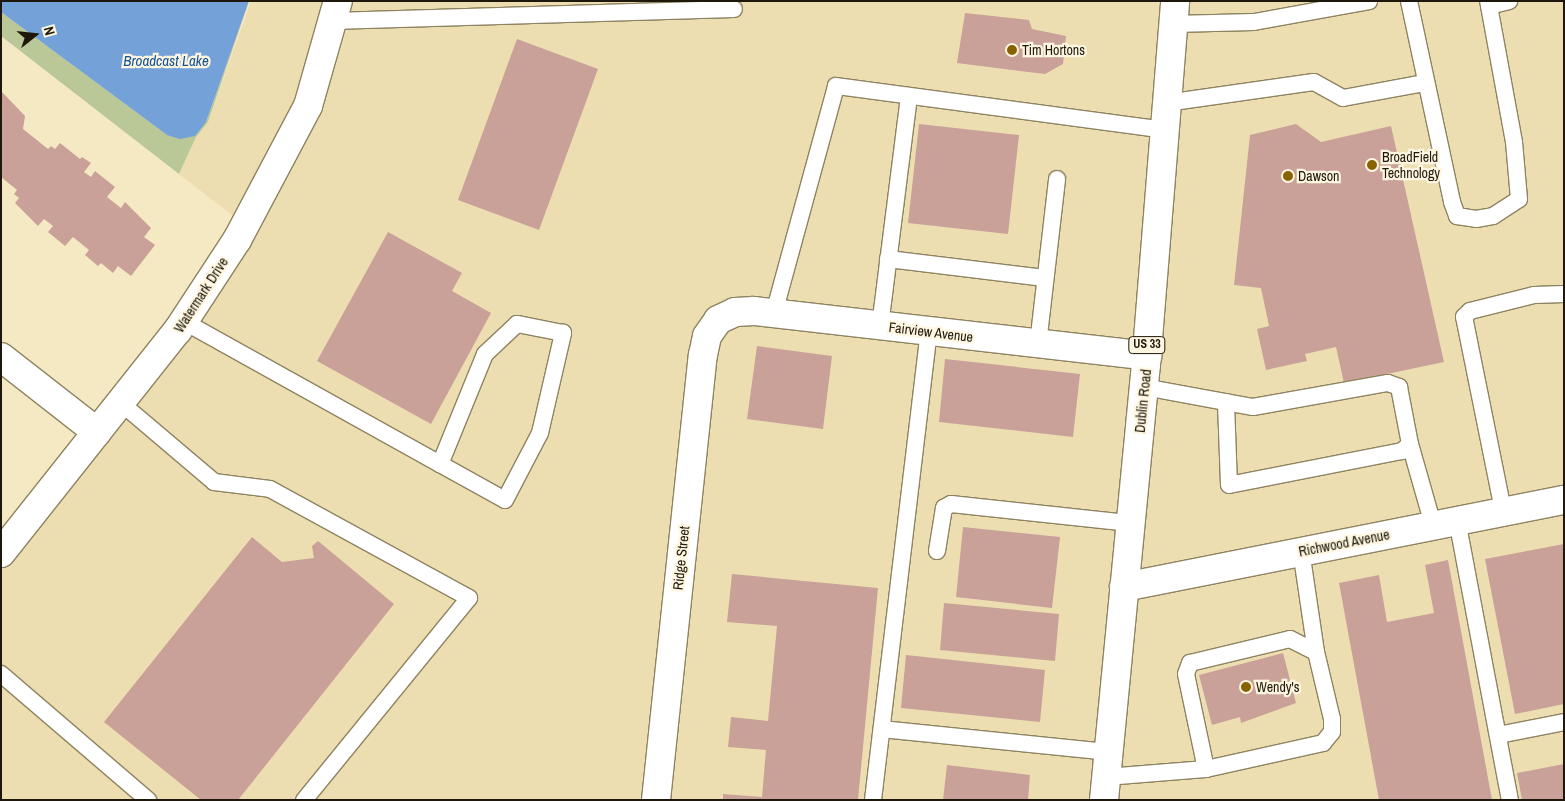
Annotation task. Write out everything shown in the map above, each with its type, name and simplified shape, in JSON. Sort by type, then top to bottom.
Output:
[{"type":"street","name":"Watermark Drive","points":[[1,553],[183,321],[274,173],[308,106],[335,11]]},
{"type":"street","name":"Dublin Road","points":[[1106,776],[1147,356],[1174,13]]},
{"type":"street","name":"Fairview Avenue","points":[[718,320],[735,312],[774,313],[1147,356]]},
{"type":"street","name":"Ridge Street","points":[[656,800],[703,355],[707,336],[718,320]]},
{"type":"street","points":[[1,357],[97,432]]},
{"type":"street","name":"Richwood Avenue","points":[[1124,587],[1504,510],[1564,500]]},
{"type":"lane","points":[[1174,13],[1254,22],[1369,1]]},
{"type":"lane","points":[[1409,1],[1424,83],[1457,216],[1476,219],[1508,208],[1519,199],[1519,182],[1488,4],[1509,1]]},
{"type":"lane","points":[[335,11],[734,9]]},
{"type":"lane","points":[[1166,103],[1314,82],[1344,98],[1424,83]]},
{"type":"lane","points":[[774,313],[836,86],[1164,130]]},
{"type":"lane","points":[[880,326],[909,96]]},
{"type":"lane","points":[[1038,344],[1057,180]]},
{"type":"lane","points":[[888,259],[1045,278]]},
{"type":"lane","points":[[1504,510],[1464,317],[1470,311],[1534,295],[1564,294]]},
{"type":"lane","points":[[183,321],[440,464],[505,500],[540,433],[563,333],[517,324],[485,354],[440,464]]},
{"type":"lane","points":[[873,800],[929,332]]},
{"type":"lane","points":[[1144,386],[1253,407],[1388,383],[1399,387],[1410,444],[1445,522],[1498,735],[1510,800]]},
{"type":"lane","points":[[121,402],[214,482],[270,489],[469,598],[304,800]]},
{"type":"lane","points":[[1226,402],[1230,485],[1402,452],[1410,444]]},
{"type":"lane","points":[[937,550],[944,508],[951,504],[1130,523]]},
{"type":"lane","points":[[882,729],[1106,776],[1206,769],[1323,743],[1332,732],[1332,719],[1316,652],[1301,551]]},
{"type":"lane","points":[[1206,769],[1186,674],[1190,663],[1199,659],[1290,639],[1316,652]]},
{"type":"lane","points":[[1,674],[148,800]]},
{"type":"lane","points":[[1498,735],[1564,722]]},
{"type":"shaded area","points":[[251,1],[1564,1],[1564,800],[1,800],[1,551],[246,226],[179,174],[196,137],[208,122]]},
{"type":"green space","points":[[249,1],[208,122],[196,137],[179,174],[1,36],[1,12],[167,135],[206,122]]},
{"type":"water","name":"Broadcast Lake","points":[[1,1],[249,1],[206,122],[195,136],[180,139],[167,135],[1,12]]},
{"type":"building","name":"Tim Hortons","points":[[965,13],[1029,20],[1032,29],[1066,36],[1063,64],[1045,74],[957,63]]},
{"type":"building","points":[[517,39],[598,69],[539,230],[458,200]]},
{"type":"building","points":[[1,91],[25,116],[23,129],[48,149],[51,146],[55,149],[60,143],[80,159],[82,157],[91,163],[84,172],[91,177],[95,171],[115,187],[107,197],[121,208],[125,202],[151,228],[144,237],[155,245],[131,276],[118,266],[113,273],[101,263],[98,266],[85,255],[89,250],[73,237],[65,246],[48,232],[53,226],[44,219],[38,226],[15,203],[19,198],[14,194],[17,190],[1,177]]},
{"type":"building","points":[[919,124],[1019,135],[1008,234],[908,223]]},
{"type":"building","points":[[1296,124],[1321,142],[1391,126],[1444,362],[1344,383],[1336,347],[1305,354],[1307,361],[1266,370],[1257,329],[1269,326],[1261,288],[1234,285],[1250,135]]},
{"type":"building","points":[[388,232],[462,273],[452,291],[491,313],[431,424],[317,361]]},
{"type":"building","points":[[757,346],[832,356],[823,429],[747,419]]},
{"type":"building","points":[[945,359],[1080,374],[1073,437],[939,422]]},
{"type":"building","points":[[963,527],[1060,537],[1052,608],[956,597]]},
{"type":"building","points":[[252,537],[282,562],[314,558],[312,546],[318,541],[394,604],[238,800],[201,800],[104,722]]},
{"type":"building","points":[[1564,544],[1564,704],[1515,714],[1485,559]]},
{"type":"building","points":[[1448,560],[1492,800],[1379,800],[1339,583],[1379,575],[1387,622],[1434,613],[1425,565]]},
{"type":"building","points":[[732,574],[878,588],[858,800],[723,800],[723,794],[762,797],[766,750],[728,747],[731,717],[768,721],[777,626],[727,622]]},
{"type":"building","points":[[944,603],[1059,614],[1055,661],[940,650]]},
{"type":"building","points":[[1283,653],[1296,703],[1241,723],[1240,717],[1212,725],[1199,675]]},
{"type":"building","points":[[906,655],[1045,670],[1040,722],[901,708]]},
{"type":"building","points":[[1564,764],[1564,800],[1522,800],[1517,773]]},
{"type":"building","points":[[947,765],[1030,775],[1028,800],[943,800]]},
{"type":"place","name":"Tim Hortons","points":[[1012,50]]},
{"type":"place","name":"BroadField Technology","points":[[1372,165]]},
{"type":"place","name":"Dawson","points":[[1288,176]]},
{"type":"place","name":"Wendy's","points":[[1246,687]]}]
